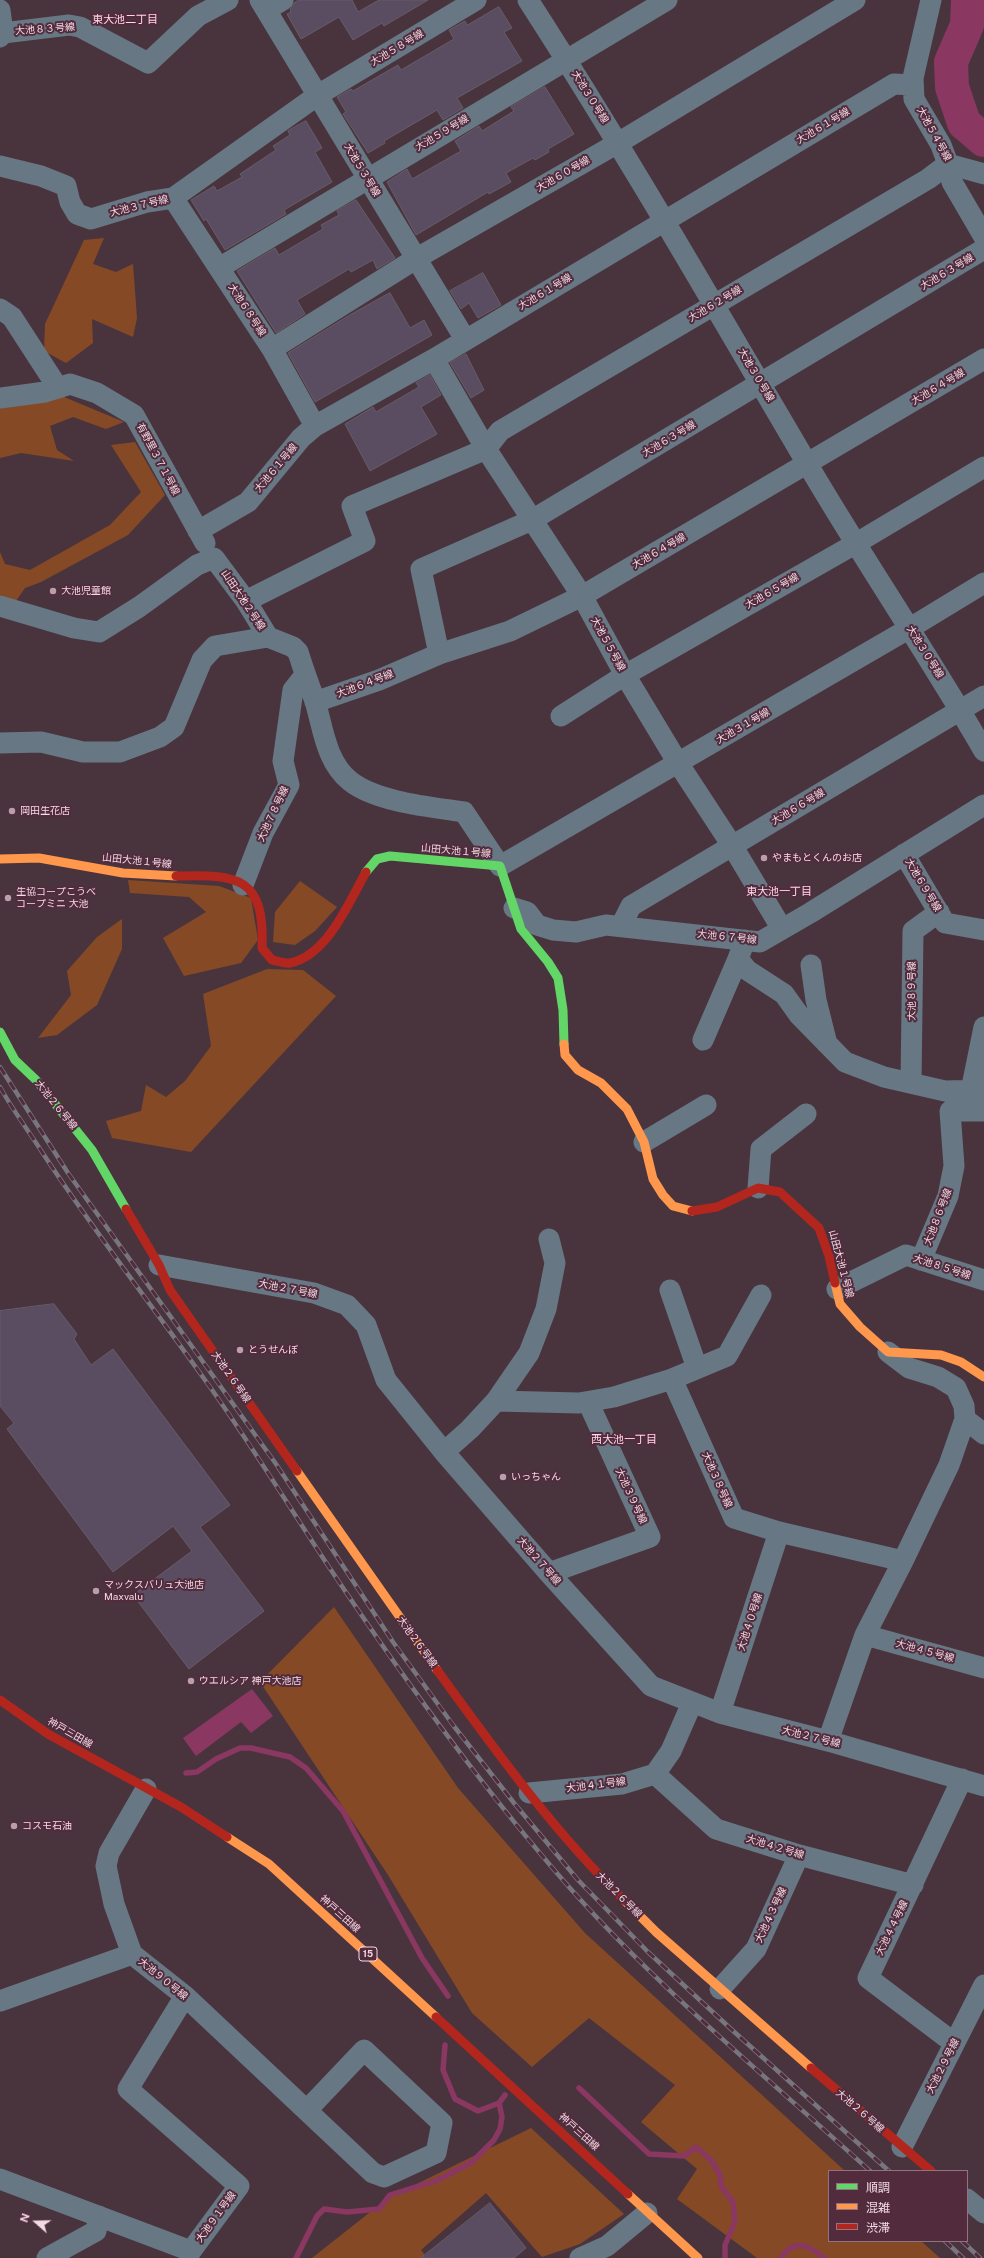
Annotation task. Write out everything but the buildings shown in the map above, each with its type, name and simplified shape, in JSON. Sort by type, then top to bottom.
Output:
[{"type":"street","name":"大池８３号線","points":[[1,35],[69,25],[80,27],[148,63],[198,16],[228,0]]},
{"type":"street","name":"大池５８号線","points":[[318,95],[476,0]]},
{"type":"street","name":"大池３０号線","points":[[528,0],[665,220],[713,305],[762,383],[807,464],[855,544],[910,628],[984,751]]},
{"type":"street","name":"大池５９号線","points":[[219,268],[367,178],[667,0]]},
{"type":"street","name":"大池６０号線","points":[[272,349],[417,258],[618,143],[855,0]]},
{"type":"street","name":"大池５４号線","points":[[931,0],[913,78],[914,99],[941,145],[948,164],[984,174]]},
{"type":"street","name":"大池５３号線","points":[[270,3],[318,95],[465,339]]},
{"type":"street","points":[[0,10],[1,35]]},
{"type":"street","name":"大池６１号線","points":[[198,531],[248,502],[301,438],[315,426],[434,359],[465,339],[894,84],[913,85]]},
{"type":"street","name":"大池３７号線","points":[[0,166],[41,176],[66,186],[70,202],[77,214],[91,218],[147,202],[173,198],[318,95]]},
{"type":"street","points":[[948,164],[952,182],[984,236]]},
{"type":"street","name":"大池６２号線","points":[[486,449],[500,431],[928,179],[948,164]]},
{"type":"street","name":"大池６８号線","points":[[173,198],[272,349],[315,426]]},
{"type":"street","name":"大池６３号線","points":[[439,654],[421,569],[532,520],[984,249]]},
{"type":"street","points":[[0,310],[12,317],[58,388]]},
{"type":"street","name":"大池５５号線","points":[[434,359],[486,449],[582,596],[625,674],[678,763],[733,847],[782,929]]},
{"type":"street","name":"大池６４号線","points":[[315,702],[378,680],[439,654],[510,631],[582,596],[984,359]]},
{"type":"street","name":"有野里３７１号線","points":[[0,398],[45,392],[70,384],[97,393],[134,415],[214,558]]},
{"type":"street","points":[[246,601],[365,541],[352,506],[486,449]]},
{"type":"street","name":"大池６５号線","points":[[561,716],[625,674],[855,544],[984,467]]},
{"type":"street","points":[[0,606],[74,628],[99,632],[139,607],[198,565],[214,558]]},
{"type":"street","name":"山田大池２号線","points":[[214,558],[246,601],[268,636],[294,647],[298,652],[315,702],[328,751],[338,768],[350,781],[385,798],[464,812],[500,866]]},
{"type":"street","name":"大池３１号線","points":[[500,866],[910,628],[984,583]]},
{"type":"street","points":[[0,743],[41,742],[83,752],[120,752],[160,737],[174,727],[202,660],[215,646],[268,636]]},
{"type":"street","name":"大池７８号線","points":[[243,885],[264,833],[289,785],[283,761],[293,690],[306,675]]},
{"type":"street","name":"大池６６号線","points":[[622,926],[631,906],[733,847],[984,696]]},
{"type":"street","name":"大池６７号線","points":[[514,908],[527,912],[537,925],[553,930],[576,932],[606,924],[742,949],[760,942],[782,929],[984,805]]},
{"type":"street","name":"大池６９号線","points":[[904,854],[945,923],[984,930]]},
{"type":"street","name":"山田大池１号線","points":[[0,859],[40,858],[123,873],[161,876],[211,875],[233,879],[243,885],[259,903],[263,927],[262,948],[272,960],[289,963],[307,957],[328,938],[368,869],[377,859],[390,856],[500,866],[508,886],[521,929],[548,962],[558,978],[563,1010],[565,1056],[578,1070],[600,1084],[628,1109],[644,1142],[653,1179],[663,1195],[673,1206],[694,1211],[718,1207],[746,1192],[758,1188],[780,1192],[819,1228],[829,1256],[840,1304],[860,1327],[888,1352]]},
{"type":"street","name":"大池８９号線","points":[[911,1083],[913,931],[939,912]]},
{"type":"street","points":[[704,1040],[742,949]]},
{"type":"street","points":[[742,949],[747,970],[784,994],[799,1015],[845,1062],[884,1077],[944,1091],[977,1090],[984,1027]]},
{"type":"street","points":[[811,965],[816,1000],[827,1045]]},
{"type":"street","name":"大池２６号線","points":[[0,1032],[14,1060],[36,1080],[92,1150],[159,1265],[170,1290],[359,1562],[528,1793],[600,1877],[656,1932],[902,2148],[931,2170]]},
{"type":"street","points":[[644,1142],[706,1105]]},
{"type":"street","name":"大池８６号線","points":[[920,1260],[948,1196],[954,1166],[950,1111],[984,1111]]},
{"type":"street","points":[[758,1188],[761,1149],[806,1114]]},
{"type":"street","points":[[444,1452],[470,1429],[496,1401],[529,1353],[546,1310],[555,1263],[549,1238]]},
{"type":"street","name":"大池８５号線","points":[[836,1289],[906,1255],[984,1280]]},
{"type":"street","name":"大池２７号線","points":[[159,1265],[314,1293],[347,1305],[366,1325],[386,1380],[444,1452],[549,1573],[651,1686],[720,1713],[828,1741],[984,1786]]},
{"type":"street","points":[[670,1290],[697,1368]]},
{"type":"street","points":[[496,1401],[579,1404],[614,1397],[672,1378],[727,1356],[761,1295]]},
{"type":"street","points":[[888,1352],[941,1355],[961,1362],[984,1377]]},
{"type":"street","points":[[828,1741],[865,1636],[949,1466],[965,1419],[964,1406],[956,1388],[938,1377],[909,1368],[888,1352]]},
{"type":"street","name":"大池３８号線","points":[[672,1378],[734,1518],[779,1532],[903,1561]]},
{"type":"street","name":"大池３９号線","points":[[549,1573],[650,1537],[588,1402]]},
{"type":"street","points":[[965,1419],[984,1434]]},
{"type":"street","name":"大池４０号線","points":[[720,1713],[779,1532]]},
{"type":"street","name":"大池４５号線","points":[[865,1636],[984,1668]]},
{"type":"street","name":"神戸三田線","points":[[0,1700],[48,1734],[181,1807],[269,1864],[614,2179],[647,2213],[698,2258]]},
{"type":"street","points":[[655,1774],[671,1751],[692,1703]]},
{"type":"street","name":"大池４１号線","points":[[528,1793],[622,1784],[655,1774]]},
{"type":"street","name":"大池４２号線","points":[[655,1774],[716,1829],[799,1855],[913,1885]]},
{"type":"street","name":"大池４４号線","points":[[954,2043],[868,1978],[962,1779]]},
{"type":"street","name":"大池９０号線","points":[[146,1789],[109,1853],[106,1866],[112,1898],[132,1954],[185,1996],[373,2173],[384,2177],[436,2153],[442,2123],[364,2050],[307,2110]]},
{"type":"street","name":"大池４３号線","points":[[720,1989],[756,1949],[799,1855]]},
{"type":"street","points":[[0,2001],[132,1954]]},
{"type":"street","name":"大池２９号線","points":[[902,2148],[984,1985]]},
{"type":"street","name":"大池９１号線","points":[[0,2179],[191,2251],[239,2186],[128,2089],[185,1996]]},
{"type":"street","points":[[968,2200],[984,2213]]},
{"type":"street","points":[[580,2258],[607,2246],[647,2213]]},
{"type":"street","points":[[47,2258],[96,2231],[99,2216]]},
{"type":"shaded area","points":[[972,0],[984,0],[984,20],[972,15]]},
{"type":"shaded area","points":[[104,238],[93,264],[116,272],[133,264],[137,318],[133,337],[92,319],[93,343],[66,363],[44,351],[45,324],[84,240]]},
{"type":"shaded area","points":[[57,394],[124,422],[106,429],[73,417],[50,426],[57,450],[74,461],[21,453],[0,458],[0,407]]},
{"type":"shaded area","points":[[135,442],[165,495],[128,535],[41,582],[25,588],[14,604],[0,600],[0,552],[5,564],[30,570],[110,525],[141,492],[111,445]]},
{"type":"shaded area","points":[[128,880],[219,886],[251,898],[258,940],[241,963],[184,976],[163,938],[206,912],[189,897],[130,893]]},
{"type":"shaded area","points":[[300,881],[337,907],[315,931],[295,945],[273,942],[275,912]]},
{"type":"shaded area","points":[[122,919],[122,949],[97,1005],[57,1035],[38,1038],[71,995],[67,971],[97,937]]},
{"type":"shaded area","points":[[267,969],[303,970],[336,996],[191,1152],[112,1138],[106,1121],[141,1111],[146,1085],[166,1097],[185,1081],[211,1046],[203,994]]},
{"type":"shaded area","points":[[334,1607],[458,1788],[585,1933],[844,2170],[828,2170],[828,2242],[922,2242],[940,2258],[757,2258],[677,2199],[697,2169],[641,2122],[675,2085],[589,2018],[532,2067],[472,2013],[388,1875],[260,1682]]},
{"type":"shaded area","points":[[252,1689],[273,1716],[251,1733],[241,1722],[196,1756],[183,1738]]},
{"type":"shaded area","points":[[531,2128],[624,2214],[580,2244],[542,2257],[486,2193],[421,2250],[427,2258],[312,2258],[388,2198]]},
{"type":"waterway","points":[[968,0],[967,25],[951,62],[952,87],[964,123],[984,140]]},
{"type":"waterway","points":[[186,1773],[197,1772],[216,1759],[240,1748],[251,1748],[290,1757],[306,1768],[343,1811],[422,1958],[448,1996]]},
{"type":"waterway","points":[[445,2045],[443,2070],[455,2099],[478,2111],[499,2103],[505,2095]]},
{"type":"waterway","points":[[579,2088],[649,2154],[684,2156],[696,2147],[711,2160],[720,2175],[721,2186],[733,2202],[735,2222],[725,2245],[725,2258]]},
{"type":"waterway","points":[[296,2258],[317,2216],[324,2209],[347,2212],[379,2209],[390,2195],[438,2180],[472,2162],[494,2140],[500,2129],[502,2117],[499,2103]]},
{"type":"waterway","points":[[781,2258],[791,2247],[797,2246],[808,2247],[824,2258]]},
{"type":"railway","points":[[0,1067],[68,1173],[276,1464],[393,1642],[453,1725],[514,1803],[578,1880],[648,1952],[888,2170]]},
{"type":"railway","points":[[0,1087],[81,1210],[221,1403],[385,1650],[474,1771],[536,1849],[604,1925],[677,1998],[869,2170]]},
{"type":"railway","points":[[946,2242],[963,2258]]},
{"type":"railway","points":[[963,2242],[980,2258]]},
{"type":"traffic: fast","points":[[366,872],[377,859],[390,856],[500,866],[521,929],[548,962],[558,978],[563,1010],[564,1044]]},
{"type":"traffic: fast","points":[[0,1032],[15,1060],[36,1080],[92,1150],[126,1209]]},
{"type":"traffic: slow","points":[[0,859],[39,858],[123,873],[176,876]]},
{"type":"traffic: slow","points":[[564,1044],[565,1055],[578,1070],[601,1083],[627,1109],[644,1142],[653,1179],[663,1195],[673,1206],[692,1211]]},
{"type":"traffic: slow","points":[[835,1283],[840,1304],[860,1327],[888,1352],[941,1355],[961,1362],[984,1377]]},
{"type":"traffic: slow","points":[[297,1471],[437,1670]]},
{"type":"traffic: slow","points":[[227,1837],[269,1864],[436,2017]]},
{"type":"traffic: slow","points":[[625,1901],[656,1932],[811,2068]]},
{"type":"traffic: slow","points":[[628,2194],[698,2258]]},
{"type":"traffic: jam","points":[[176,876],[216,876],[231,879],[243,885],[252,893],[259,907],[262,924],[262,948],[272,960],[290,963],[303,958],[316,950],[326,939],[345,912],[366,872]]},
{"type":"traffic: jam","points":[[692,1211],[717,1207],[758,1188],[780,1192],[819,1228],[829,1256],[835,1283]]},
{"type":"traffic: jam","points":[[126,1209],[159,1265],[170,1290],[297,1471]]},
{"type":"traffic: jam","points":[[437,1670],[526,1790],[574,1847],[625,1901]]},
{"type":"traffic: jam","points":[[0,1700],[48,1734],[181,1807],[227,1837]]},
{"type":"traffic: jam","points":[[436,2017],[628,2194]]},
{"type":"traffic: jam","points":[[811,2068],[930,2170]]},
{"type":"place","name":"大池児童館","points":[[53,591]]},
{"type":"place","name":"岡田生花店","points":[[12,811]]},
{"type":"place","name":"やまもとくんのお店","points":[[764,858]]},
{"type":"place","name":"生協コープこうべ コープミニ 大池","points":[[8,898]]},
{"type":"place","name":"とうせんぼ","points":[[240,1350]]},
{"type":"place","name":"いっちゃん","points":[[503,1477]]},
{"type":"place","name":"マックスバリュ大池店 Maxvalu","points":[[96,1591]]},
{"type":"place","name":"ウエルシア 神戸大池店","points":[[191,1681]]},
{"type":"place","name":"コスモ石油","points":[[14,1826]]},
{"type":"district","name":"東大池二丁目","points":[[125,20]]},
{"type":"district","name":"東大池一丁目","points":[[779,892]]},
{"type":"district","name":"西大池一丁目","points":[[624,1440]]}]
